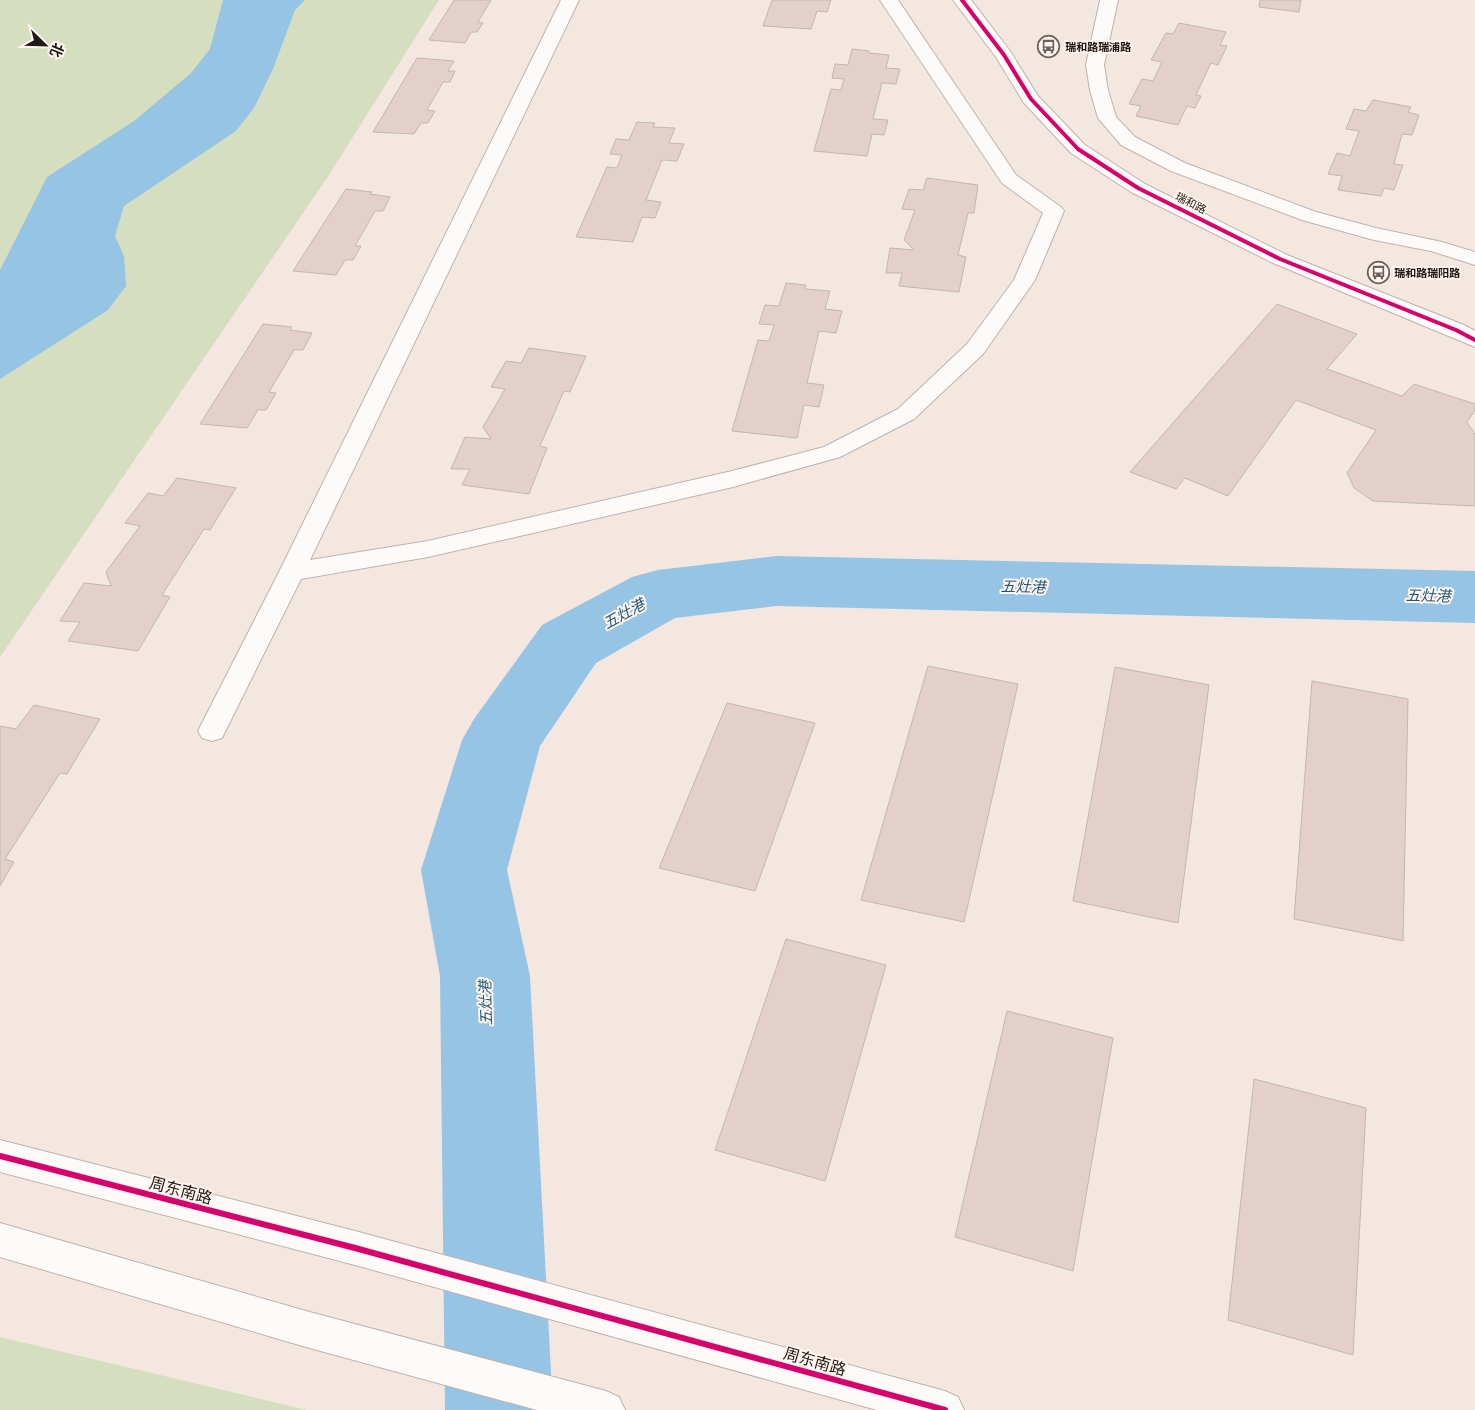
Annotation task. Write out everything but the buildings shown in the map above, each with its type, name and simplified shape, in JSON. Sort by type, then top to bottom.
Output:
[{"type":"street","points":[[212,731],[292,572],[570,0]]},
{"type":"street","points":[[292,572],[428,549],[733,479],[832,452],[906,414],[975,349],[1024,280],[1054,211],[1009,179],[889,0]]},
{"type":"street","name":"瑞和路","points":[[962,0],[1004,55],[1031,100],[1078,149],[1138,188],[1280,259],[1456,330],[1475,340]]},
{"type":"street","points":[[1109,0],[1095,66],[1096,74],[1107,118],[1128,141],[1178,167],[1309,216],[1374,234],[1435,246],[1475,259]]},
{"type":"street","name":"周东南路","points":[[0,1156],[355,1248],[945,1410]]},
{"type":"street","points":[[0,1240],[306,1329],[606,1410]]},
{"type":"green space","points":[[0,0],[439,0],[329,175],[0,657]]},
{"type":"green space","points":[[0,1337],[307,1410],[0,1410]]},
{"type":"water","points":[[223,0],[305,0],[295,10],[273,69],[254,108],[236,131],[124,206],[115,236],[124,256],[126,286],[108,310],[0,379],[0,270],[47,177],[134,121],[191,73],[210,49]]},
{"type":"waterway","name":"五灶港","points":[[499,1410],[485,976],[464,870],[502,740],[569,644],[658,595],[776,581],[1475,597]]},
{"type":"cycle path","points":[[962,0],[1004,55],[1031,99],[1078,149],[1138,188],[1280,259],[1456,330],[1475,340]]},
{"type":"cycle path","points":[[0,1156],[355,1248],[945,1410]]},
{"type":"place","name":"瑞和路瑞浦路","points":[[1049,47]]},
{"type":"place","name":"瑞和路瑞阳路","points":[[1378,273]]}]
